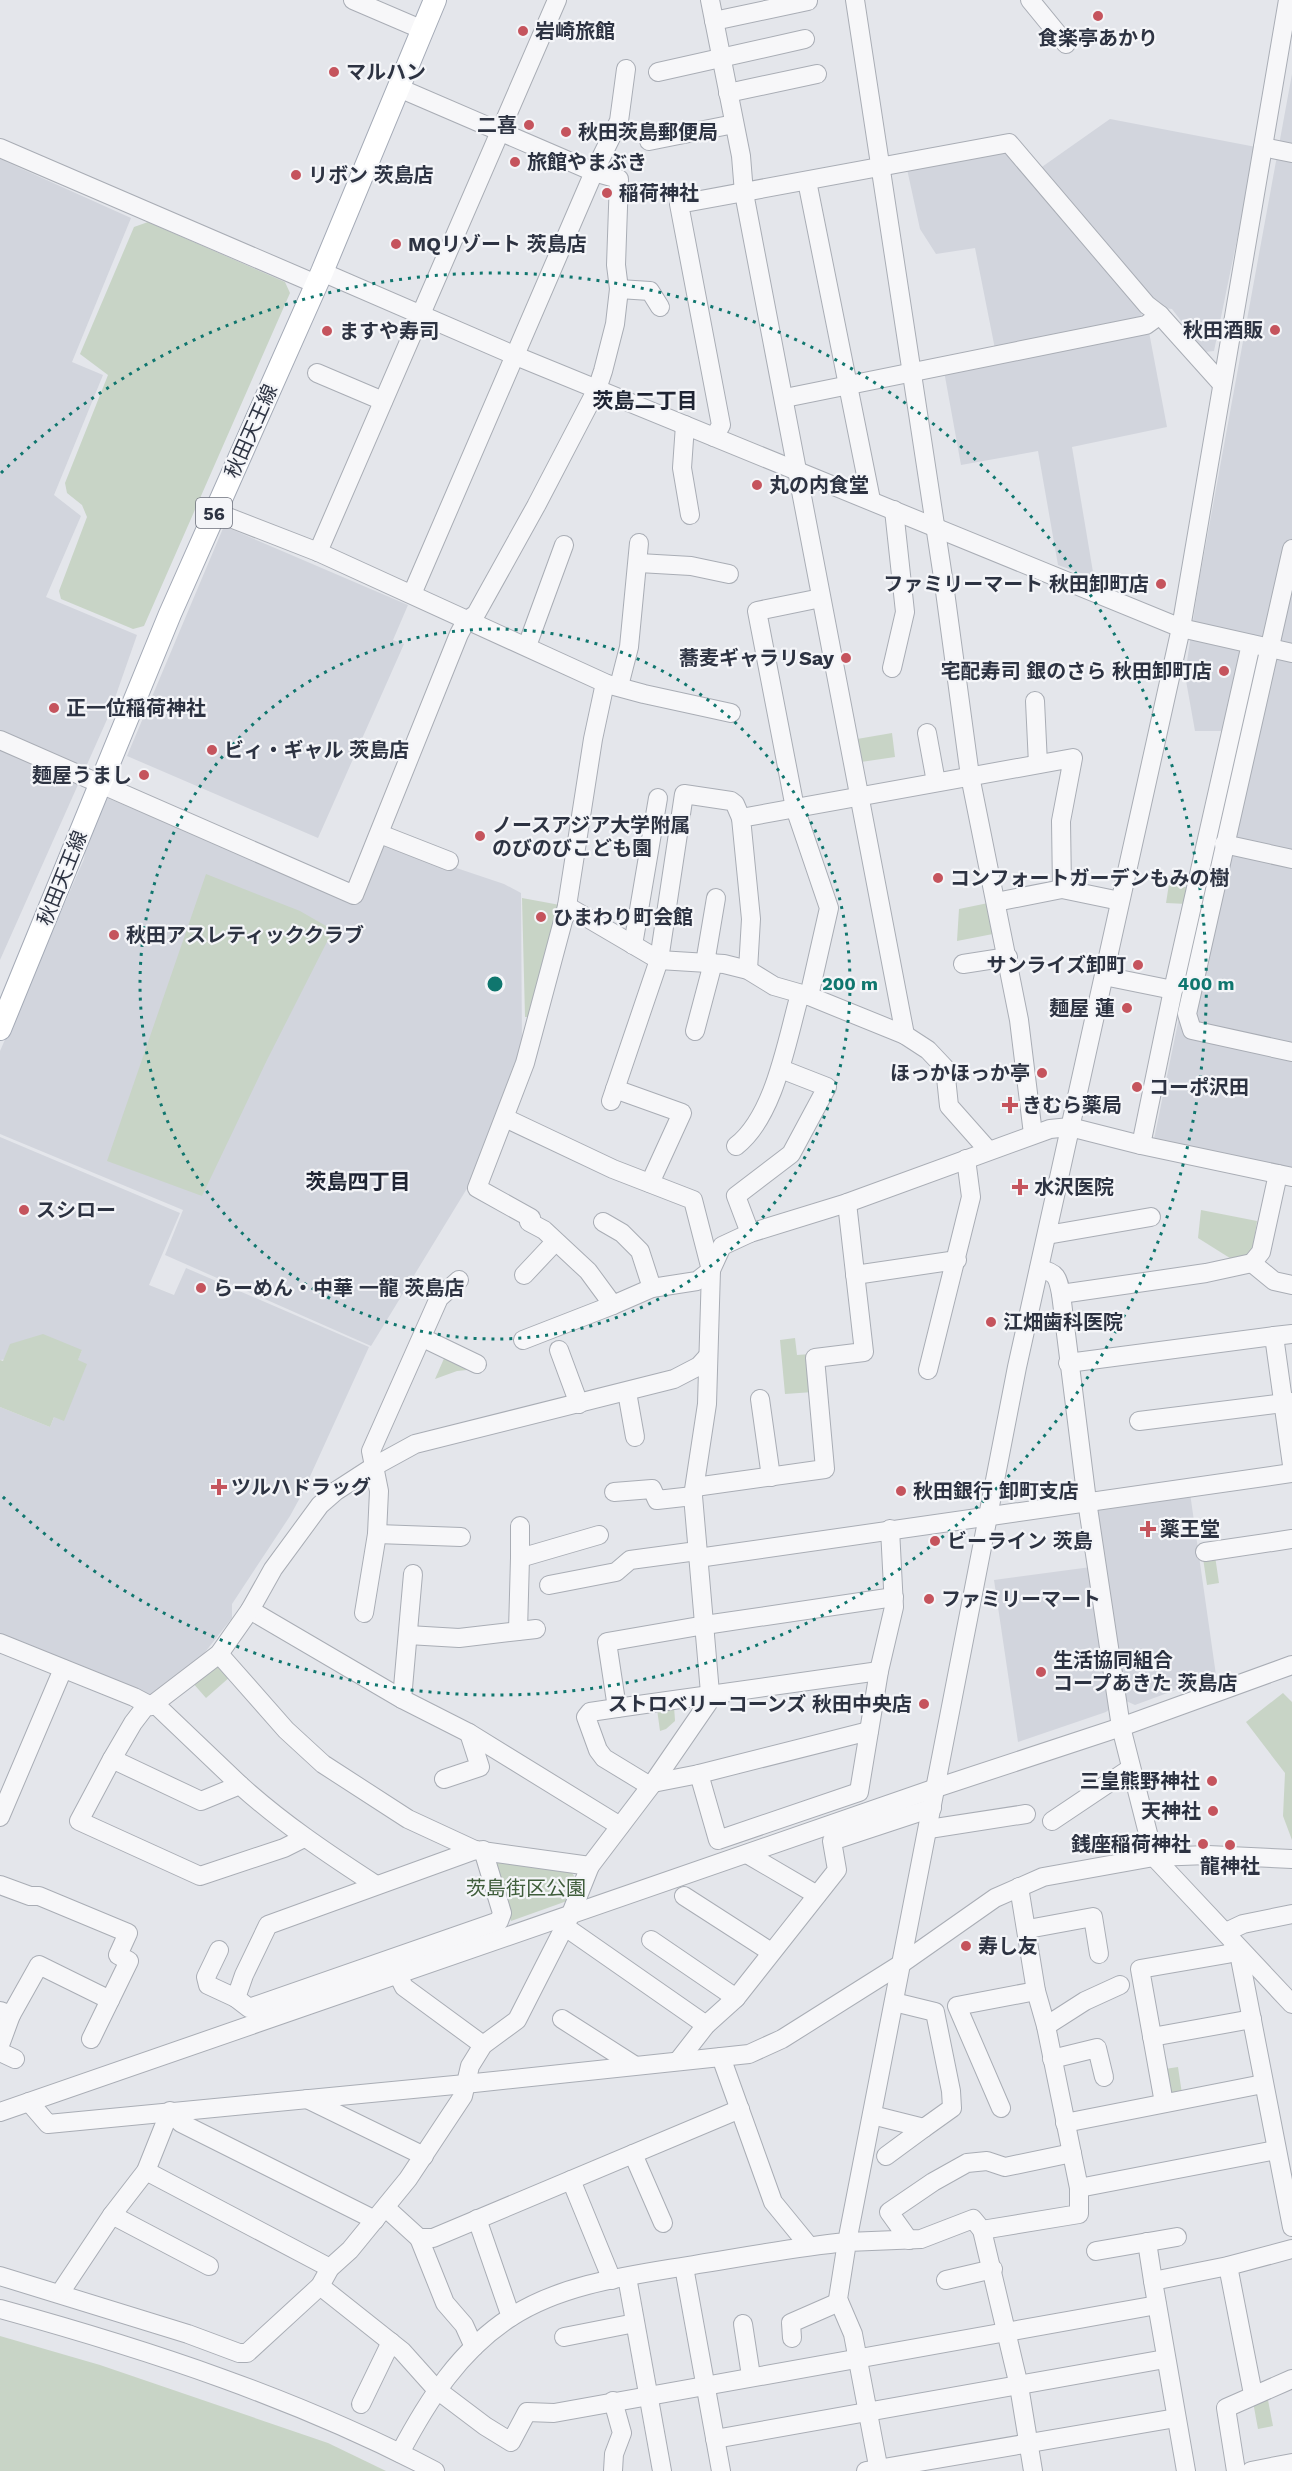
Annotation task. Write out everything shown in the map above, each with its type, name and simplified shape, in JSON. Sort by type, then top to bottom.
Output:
[{"type":"main road","name":"秋田天王線","points":[[0,1029],[215,512],[319,278],[435,0]]},
{"type":"street","points":[[353,0],[423,30]]},
{"type":"street","points":[[318,552],[499,129],[557,0]]},
{"type":"street","points":[[710,0],[741,156],[744,193],[905,1035]]},
{"type":"street","points":[[855,0],[936,527],[970,776],[1008,957],[1019,1020],[1033,1134]]},
{"type":"street","points":[[1030,0],[1066,44]]},
{"type":"street","points":[[1176,2418],[875,2470],[859,2357],[853,2334],[838,2299],[988,1515],[1070,1127],[1182,628],[1221,383],[1288,0]]},
{"type":"street","points":[[714,21],[808,1]]},
{"type":"street","points":[[658,72],[721,56],[805,39]]},
{"type":"street","points":[[412,594],[594,172],[619,121],[626,69]]},
{"type":"street","points":[[728,93],[817,74]]},
{"type":"street","points":[[0,740],[354,895],[459,634],[466,621],[476,614],[597,389],[615,324],[619,289],[616,265],[619,179],[594,172],[499,129],[399,88]]},
{"type":"street","points":[[648,141],[734,124]]},
{"type":"street","points":[[714,437],[721,425],[679,204],[1009,143],[1147,305],[1160,315],[1221,383]]},
{"type":"street","points":[[1263,147],[1292,153]]},
{"type":"street","points":[[0,148],[319,278],[420,315],[798,473],[871,500],[1182,628],[1292,653]]},
{"type":"street","points":[[807,181],[871,500]]},
{"type":"street","points":[[619,289],[650,291],[660,307]]},
{"type":"street","points":[[784,398],[1146,325],[1160,315]]},
{"type":"street","points":[[317,373],[383,401]]},
{"type":"street","points":[[684,425],[682,468],[690,515]]},
{"type":"street","points":[[892,668],[905,612],[894,510]]},
{"type":"street","points":[[215,512],[318,552],[466,621],[612,685],[731,713]]},
{"type":"street","points":[[613,1305],[588,1271],[544,1230],[530,1222],[531,1218],[477,1188],[525,1063],[567,906],[593,739],[629,646],[639,563],[639,543]]},
{"type":"street","points":[[527,646],[564,545]]},
{"type":"street","points":[[1292,549],[1187,1014],[1192,1029],[1292,1052]]},
{"type":"street","points":[[639,563],[691,566],[729,574]]},
{"type":"street","points":[[736,1146],[749,1136],[781,1069],[829,908],[795,808],[757,611],[821,598]]},
{"type":"street","points":[[1141,1145],[1173,990],[1251,644]]},
{"type":"street","points":[[1035,701],[1038,764]]},
{"type":"street","points":[[927,733],[936,783]]},
{"type":"street","points":[[741,818],[1073,758],[1061,821],[1062,889]]},
{"type":"street","points":[[650,1184],[682,1113],[613,1095],[659,960],[684,794],[731,801],[735,804],[741,818],[751,919],[748,970]]},
{"type":"street","points":[[633,945],[658,798]]},
{"type":"street","points":[[380,834],[448,861]]},
{"type":"street","points":[[1224,844],[1292,859]]},
{"type":"street","points":[[996,902],[1062,889],[1120,901]]},
{"type":"street","points":[[695,1031],[709,963],[716,898]]},
{"type":"street","points":[[567,906],[659,960],[724,964],[748,970],[774,986],[804,995],[905,1035],[928,1050],[945,1068],[949,1106],[988,1150]]},
{"type":"street","points":[[963,964],[1008,957]]},
{"type":"street","points":[[1104,976],[1173,990]]},
{"type":"street","points":[[750,1233],[736,1196],[791,1154],[827,1087],[781,1069]]},
{"type":"street","points":[[0,2276],[188,2334],[239,2354],[247,2353],[320,2286],[330,2268],[350,2250],[424,2156],[463,2096],[470,2066],[483,2044],[517,2020],[567,1921],[590,1866],[708,1703],[710,1694],[694,1492],[707,1404],[711,1270],[693,1200],[612,1169],[505,1118]]},
{"type":"street","points":[[523,1340],[652,1288],[698,1281],[711,1270],[722,1246],[750,1233],[847,1203],[1050,1129],[1070,1127],[1141,1145],[1285,1175],[1261,1252],[1252,1263],[1206,1273],[1061,1294]]},
{"type":"street","points":[[928,1370],[971,1197],[966,1160]]},
{"type":"street","points":[[614,1492],[652,1488],[657,1500],[825,1469],[815,1358],[864,1352],[847,1203]]},
{"type":"street","points":[[1047,1235],[1151,1217]]},
{"type":"street","points":[[603,1222],[622,1233],[640,1251],[652,1288]]},
{"type":"street","points":[[524,1275],[555,1242]]},
{"type":"street","points":[[855,1275],[957,1260]]},
{"type":"street","points":[[1252,1263],[1274,1281],[1292,1285]]},
{"type":"street","points":[[1039,1269],[1052,1271],[1057,1275],[1061,1294],[1087,1501],[1121,1727],[1154,1857],[1292,2004]]},
{"type":"street","points":[[364,1613],[377,1534],[379,1491],[371,1450],[439,1298],[459,1280]]},
{"type":"street","points":[[1068,1363],[1292,1334]]},
{"type":"street","points":[[1274,1336],[1288,1403],[1292,1465]]},
{"type":"street","points":[[423,1338],[477,1364]]},
{"type":"street","points":[[559,1350],[579,1404]]},
{"type":"street","points":[[304,1838],[284,1848],[200,1876],[78,1821],[133,1723],[151,1705],[219,1654],[273,1569],[320,1505],[373,1467],[415,1444],[627,1392],[687,1374],[708,1356]]},
{"type":"street","points":[[627,1392],[635,1437]]},
{"type":"street","points":[[760,1399],[771,1478]]},
{"type":"street","points":[[1139,1421],[1288,1403]]},
{"type":"street","points":[[549,1585],[616,1572],[630,1560],[698,1554],[890,1529],[1292,1473]]},
{"type":"street","points":[[518,1631],[520,1526]]},
{"type":"street","points":[[699,1774],[718,1840],[859,1792],[879,1671],[894,1607],[890,1529]]},
{"type":"street","points":[[377,1534],[461,1537]]},
{"type":"street","points":[[520,1558],[599,1535]]},
{"type":"street","points":[[1205,1552],[1292,1539]]},
{"type":"street","points":[[402,1699],[413,1574]]},
{"type":"street","points":[[617,1708],[608,1642],[894,1597]]},
{"type":"street","points":[[249,1610],[402,1699],[469,1733],[620,1826]]},
{"type":"street","points":[[408,1635],[459,1638],[536,1629]]},
{"type":"street","points":[[0,1643],[151,1705],[267,1810],[304,1838],[376,1885]]},
{"type":"street","points":[[219,1654],[286,1730],[323,1764],[408,1819],[479,1850],[590,1866]]},
{"type":"street","points":[[0,2112],[398,1975],[567,1921],[747,1854],[1121,1727],[1292,1665]]},
{"type":"street","points":[[0,1817],[63,1670]]},
{"type":"street","points":[[869,1731],[651,1784],[604,1758],[598,1750],[586,1717],[590,1712],[879,1671]]},
{"type":"street","points":[[444,1779],[480,1767],[469,1733]]},
{"type":"street","points":[[112,1759],[201,1801],[240,1785]]},
{"type":"street","points":[[1052,1821],[1131,1768]]},
{"type":"street","points":[[678,2061],[706,2025],[736,1998],[837,1870],[832,1841],[932,1808]]},
{"type":"street","points":[[929,1828],[1026,1814]]},
{"type":"street","points":[[236,1998],[268,1925],[479,1850]]},
{"type":"street","points":[[219,1950],[206,1977],[208,1985],[236,1998],[249,2008],[499,1921],[502,1913],[479,1850]]},
{"type":"street","points":[[747,1854],[817,1895]]},
{"type":"street","points":[[28,2102],[48,2124],[749,2054],[782,2039],[901,1964],[995,1898],[1043,1876],[1154,1857],[1208,1855],[1292,1859]]},
{"type":"street","points":[[0,1885],[30,1896],[39,1896],[128,1933],[118,1955],[129,1961],[91,2039]]},
{"type":"street","points":[[982,2229],[1079,2214],[1079,2188],[1046,2026],[1036,1991],[1028,1929],[1019,1887]]},
{"type":"street","points":[[684,1896],[771,1952]]},
{"type":"street","points":[[1226,1932],[1243,1924],[1292,1914]]},
{"type":"street","points":[[1028,1929],[1093,1917],[1099,1954]]},
{"type":"street","points":[[567,1921],[706,2025]]},
{"type":"street","points":[[651,1940],[736,1998]]},
{"type":"street","points":[[1238,1948],[1291,2218]]},
{"type":"street","points":[[1164,2103],[1140,1969],[1227,1954],[1238,1948]]},
{"type":"street","points":[[0,2045],[6,2013],[39,1965],[110,2000]]},
{"type":"street","points":[[398,1975],[404,1988],[483,2044]]},
{"type":"street","points":[[1046,2026],[1085,2001],[1120,1985]]},
{"type":"street","points":[[1000,2109],[957,2006],[1036,1991]]},
{"type":"street","points":[[886,2156],[952,2109],[951,2091],[935,2012],[894,2002]]},
{"type":"street","points":[[562,2019],[634,2065]]},
{"type":"street","points":[[1152,2037],[1252,2019]]},
{"type":"street","points":[[1053,2059],[1097,2048],[1104,2077]]},
{"type":"street","points":[[721,2057],[772,2202],[809,2246]]},
{"type":"street","points":[[1065,2123],[1263,2084]]},
{"type":"street","points":[[306,2099],[424,2156]]},
{"type":"street","points":[[170,2111],[181,2123],[380,2214],[419,2238],[433,2238],[740,2109]]},
{"type":"street","points":[[60,2293],[112,2216],[146,2171],[170,2111]]},
{"type":"street","points":[[872,2115],[924,2128]]},
{"type":"street","points":[[1079,2188],[1276,2150]]},
{"type":"street","points":[[633,2154],[663,2223]]},
{"type":"street","points":[[909,2240],[889,2212],[967,2163],[987,2161],[1005,2167],[1072,2154]]},
{"type":"street","points":[[146,2171],[330,2268]]},
{"type":"street","points":[[571,2180],[620,2279],[636,2323],[662,2471]]},
{"type":"street","points":[[112,2216],[209,2266]]},
{"type":"street","points":[[477,2219],[511,2317]]},
{"type":"street","points":[[400,2453],[436,2389],[448,2373],[474,2347],[511,2317],[533,2304],[589,2284],[809,2246],[921,2239],[973,2219],[982,2229],[993,2269],[1007,2330],[1033,2471]]},
{"type":"street","points":[[1096,2251],[1178,2237]]},
{"type":"street","points":[[419,2238],[445,2303],[464,2325],[474,2347]]},
{"type":"street","points":[[1147,2242],[1186,2471]]},
{"type":"street","points":[[1153,2281],[1228,2266],[1292,2249]]},
{"type":"street","points":[[1228,2266],[1253,2394]]},
{"type":"street","points":[[684,2267],[721,2471]]},
{"type":"street","points":[[946,2280],[993,2269]]},
{"type":"street","points":[[320,2286],[402,2351],[436,2389],[485,2426],[511,2442],[527,2412],[554,2413],[1156,2305]]},
{"type":"street","points":[[792,2338],[791,2323],[839,2302]]},
{"type":"street","points":[[0,2309],[156,2355],[274,2398],[400,2453],[435,2471]]},
{"type":"street","points":[[564,2337],[636,2323]]},
{"type":"street","points":[[743,2324],[751,2376]]},
{"type":"street","points":[[361,2404],[391,2342]]},
{"type":"street","points":[[715,2439],[1166,2360]]},
{"type":"street","points":[[1236,2471],[1226,2408],[1253,2394],[1292,2379]]},
{"type":"street","points":[[613,2401],[622,2433],[614,2454],[613,2471]]},
{"type":"street","points":[[1251,2471],[1292,2463]]},
{"type":"shaded area","points":[[1292,74],[1292,1169],[1154,1139],[1238,731],[1195,731],[1185,675],[1198,587]]},
{"type":"shaded area","points":[[1110,119],[1256,147],[1214,351],[1205,352],[1172,309],[1155,307],[1039,169]]},
{"type":"shaded area","points":[[1002,150],[1013,156],[1142,314],[1138,320],[995,349],[975,248],[936,254],[920,229],[907,169]]},
{"type":"shaded area","points":[[0,159],[131,218],[72,362],[103,375],[54,495],[81,516],[46,597],[137,635],[109,715],[0,960]]},
{"type":"shaded area","points":[[1149,332],[1167,427],[1072,447],[1094,578],[1058,565],[1038,451],[961,465],[944,371]]},
{"type":"shaded area","points":[[224,526],[408,605],[393,640],[404,644],[318,838],[127,756]]},
{"type":"shaded area","points":[[107,798],[357,902],[382,843],[504,884],[521,893],[522,1050],[474,1177],[371,1346],[165,1255],[183,1210],[0,1134],[0,1051],[84,859],[86,846]]},
{"type":"shaded area","points":[[0,1137],[180,1213],[149,1285],[174,1295],[186,1268],[369,1347],[302,1494],[232,1604],[232,1618],[202,1656],[147,1699],[128,1688],[0,1634],[0,1407],[50,1427],[82,1350],[0,1360]]},
{"type":"shaded area","points":[[1190,1493],[1216,1675],[1135,1705],[1124,1700],[1094,1507]]},
{"type":"shaded area","points":[[1091,1567],[1112,1707],[1106,1712],[1018,1742],[994,1580]]},
{"type":"green space","points":[[148,222],[285,282],[290,293],[144,626],[133,629],[61,599],[59,591],[87,517],[82,505],[67,493],[65,483],[108,375],[80,354],[134,227]]},
{"type":"green space","points":[[892,733],[895,757],[861,762],[857,739]]},
{"type":"green space","points":[[206,874],[300,911],[333,930],[202,1196],[107,1161]]},
{"type":"green space","points":[[1169,884],[1191,888],[1187,904],[1166,903]]},
{"type":"green space","points":[[522,898],[560,905],[530,1017],[525,1017]]},
{"type":"green space","points":[[993,902],[998,933],[957,941],[959,909]]},
{"type":"green space","points":[[1201,1210],[1257,1221],[1252,1254],[1233,1260],[1198,1238]]},
{"type":"green space","points":[[43,1334],[82,1350],[78,1360],[87,1364],[64,1421],[54,1417],[50,1427],[0,1407],[0,1360],[3,1361],[10,1344]]},
{"type":"green space","points":[[795,1338],[797,1355],[811,1354],[813,1392],[785,1394],[780,1340]]},
{"type":"green space","points":[[446,1354],[477,1369],[457,1371],[435,1379]]},
{"type":"green space","points":[[1215,1556],[1219,1583],[1207,1585],[1203,1558]]},
{"type":"green space","points":[[218,1660],[231,1676],[206,1698],[192,1682]]},
{"type":"green space","points":[[1283,1693],[1292,1702],[1292,1840],[1283,1816],[1285,1773],[1246,1722]]},
{"type":"green space","points":[[674,1706],[675,1721],[660,1731],[657,1709]]},
{"type":"green space","name":"茨島街区公園","points":[[494,1861],[567,1866],[577,1880],[567,1901],[511,1921],[491,1866]]},
{"type":"green space","points":[[1178,2067],[1182,2094],[1174,2095],[1168,2090],[1165,2069]]},
{"type":"green space","points":[[0,2336],[100,2365],[328,2443],[386,2471],[0,2471]]},
{"type":"green space","points":[[1267,2395],[1273,2426],[1258,2429],[1253,2402]]},
{"type":"place","name":"食楽亭あかり","points":[[1098,16]]},
{"type":"place","name":"岩崎旅館","points":[[523,31]]},
{"type":"place","name":"マルハン","points":[[334,72]]},
{"type":"place","name":"二喜","points":[[529,125]]},
{"type":"place","name":"秋田茨島郵便局","points":[[566,132]]},
{"type":"place","name":"旅館やまぶき","points":[[515,162]]},
{"type":"place","name":"リボン 茨島店","points":[[296,175]]},
{"type":"place","name":"稲荷神社","points":[[607,193]]},
{"type":"place","name":"MQリゾート 茨島店","points":[[396,244]]},
{"type":"place","name":"秋田酒販","points":[[1275,330]]},
{"type":"place","name":"ますや寿司","points":[[327,331]]},
{"type":"place","name":"丸の内食堂","points":[[757,485]]},
{"type":"place","name":"ファミリーマート 秋田卸町店","points":[[1161,584]]},
{"type":"place","name":"蕎麦ギャラリSay","points":[[846,658]]},
{"type":"place","name":"宅配寿司 銀のさら 秋田卸町店","points":[[1224,671]]},
{"type":"place","name":"正一位稲荷神社","points":[[54,708]]},
{"type":"place","name":"ビィ・ギャル 茨島店","points":[[212,750]]},
{"type":"place","name":"麺屋うまし","points":[[144,775]]},
{"type":"place","name":"ノースアジア大学附属 のびのびこども園","points":[[480,836]]},
{"type":"place","name":"コンフォートガーデンもみの樹","points":[[938,878]]},
{"type":"place","name":"ひまわり町会館","points":[[541,917]]},
{"type":"place","name":"秋田アスレティッククラブ","points":[[114,935]]},
{"type":"place","name":"サンライズ卸町","points":[[1138,965]]},
{"type":"place","name":"麺屋 蓮","points":[[1127,1008]]},
{"type":"place","name":"ほっかほっか亭","points":[[1042,1073]]},
{"type":"place","name":"コーポ沢田","points":[[1137,1087]]},
{"type":"place","name":"きむら薬局","points":[[1010,1105]]},
{"type":"place","name":"水沢医院","points":[[1020,1187]]},
{"type":"place","name":"スシロー","points":[[24,1210]]},
{"type":"place","name":"らーめん・中華 一龍 茨島店","points":[[201,1288]]},
{"type":"place","name":"江畑歯科医院","points":[[991,1322]]},
{"type":"place","name":"ツルハドラッグ","points":[[219,1487]]},
{"type":"place","name":"秋田銀行 卸町支店","points":[[901,1491]]},
{"type":"place","name":"薬王堂","points":[[1148,1529]]},
{"type":"place","name":"ビーライン 茨島","points":[[935,1541]]},
{"type":"place","name":"ファミリーマート","points":[[929,1599]]},
{"type":"place","name":"生活協同組合 コープあきた 茨島店","points":[[1041,1672]]},
{"type":"place","name":"ストロベリーコーンズ 秋田中央店","points":[[924,1704]]},
{"type":"place","name":"三皇熊野神社","points":[[1212,1781]]},
{"type":"place","name":"天神社","points":[[1213,1811]]},
{"type":"place","name":"銭座稲荷神社","points":[[1203,1844]]},
{"type":"place","name":"龍神社","points":[[1230,1845]]},
{"type":"place","name":"寿し友","points":[[966,1946]]},
{"type":"district","name":"茨島二丁目","points":[[645,400]]},
{"type":"district","name":"茨島四丁目","points":[[358,1181]]}]
